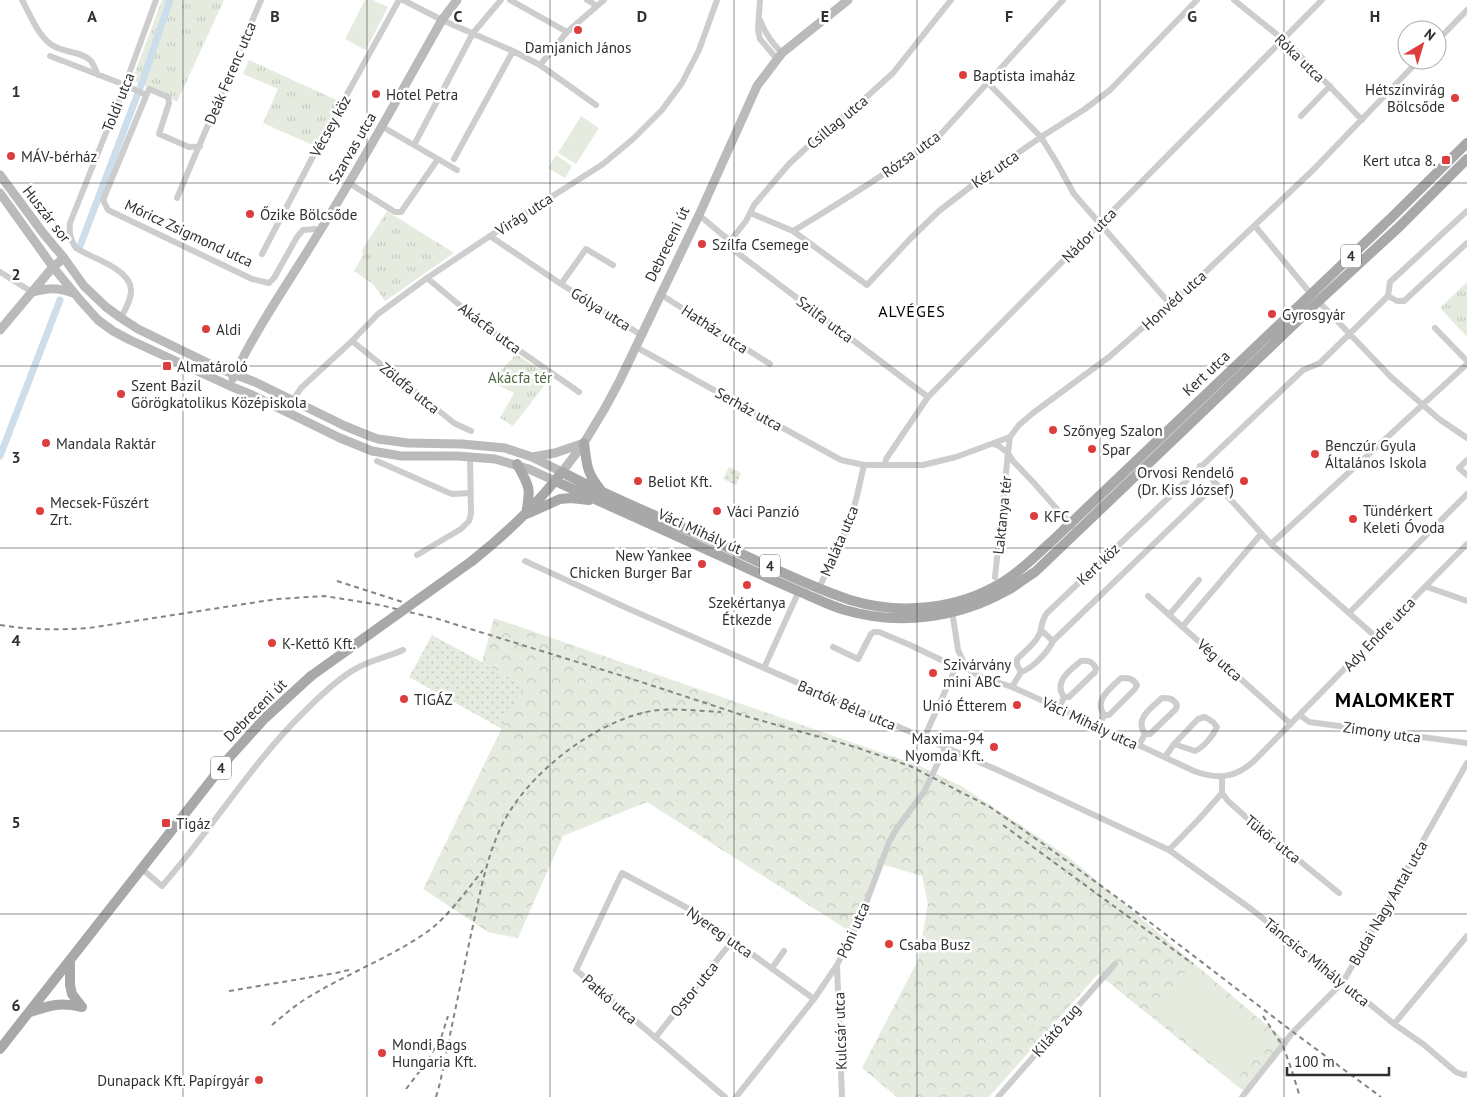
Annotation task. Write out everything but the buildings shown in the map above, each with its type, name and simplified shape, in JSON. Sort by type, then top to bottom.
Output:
[{"type":"main road","name":"Szarvas utca","points":[[230,386],[243,358],[269,313],[319,234],[442,20],[457,0]]},
{"type":"main road","name":"Debreceni út","points":[[0,1049],[201,792],[250,733],[311,676],[472,561],[505,535],[526,515],[555,481],[584,443],[605,408],[698,217],[757,86],[780,56],[848,0]]},
{"type":"main road","name":"Kert utca","points":[[1074,528],[1467,143]]},
{"type":"main road","name":"Kert utca","points":[[952,608],[1002,583],[1074,528],[1400,226],[1467,159]]},
{"type":"main road","name":"Huszár sor","points":[[0,175],[64,258],[53,267],[0,193]]},
{"type":"main road","points":[[64,258],[84,286],[97,300],[121,318],[156,338],[218,368],[255,382],[345,426],[378,439],[408,443],[484,445],[514,450],[562,472]]},
{"type":"main road","points":[[0,330],[53,267],[98,320],[113,331],[340,438],[372,451],[401,456],[470,456],[495,459],[517,464],[555,481]]},
{"type":"main road","points":[[32,292],[54,288],[74,294]]},
{"type":"main road","points":[[532,457],[555,453],[584,443],[588,469],[599,496]]},
{"type":"main road","points":[[517,464],[527,482],[530,494],[526,515]]},
{"type":"main road","name":"Váci Mihály út","points":[[562,472],[599,496],[799,591],[845,610],[878,617],[912,618],[952,608]]},
{"type":"main road","name":"Váci Mihály út","points":[[555,481],[599,496],[851,600],[884,607],[914,608],[932,606],[952,608]]},
{"type":"main road","name":"Debreceni út","points":[[526,515],[560,499],[599,496]]},
{"type":"main road","points":[[30,1012],[55,1004],[69,1004],[82,1007],[72,994],[70,961]]},
{"type":"street","points":[[22,0],[42,36],[50,44],[56,48],[87,58],[98,75]]},
{"type":"street","name":"Toldi utca","points":[[121,318],[129,303],[131,290],[127,278],[121,272],[76,248],[69,232],[70,223],[128,86],[156,0]]},
{"type":"street","name":"Deák Ferenc utca","points":[[177,198],[261,0]]},
{"type":"street","name":"Vécsey köz","points":[[262,254],[320,142],[401,0],[540,65],[596,104]]},
{"type":"street","points":[[414,145],[473,33],[501,0]]},
{"type":"street","points":[[510,0],[567,32]]},
{"type":"street","points":[[587,0],[597,6]]},
{"type":"street","points":[[540,65],[567,32],[604,0]]},
{"type":"street","name":"Virág utca","points":[[293,400],[297,392],[378,314],[427,278],[490,236],[603,164],[633,139],[662,110],[682,83],[700,50],[717,0]]},
{"type":"street","points":[[760,0],[758,30],[760,39],[780,56]]},
{"type":"street","name":"Csillag utca","points":[[727,242],[746,221],[754,205],[789,164],[893,73],[951,0]]},
{"type":"street","name":"Rózsa utca","points":[[793,231],[839,203],[939,136],[1063,0]]},
{"type":"street","name":"Kéz utca","points":[[793,231],[867,285],[939,211],[978,181],[1110,90],[1196,0]]},
{"type":"street","name":"Nádor utca","points":[[885,465],[886,459],[928,397],[1322,0]]},
{"type":"street","name":"Róka utca","points":[[1237,1],[1290,45],[1362,120]]},
{"type":"street","points":[[1447,31],[1467,10]]},
{"type":"street","points":[[454,159],[513,51]]},
{"type":"street","points":[[50,56],[128,86],[144,95]]},
{"type":"street","name":"Honvéd utca","points":[[885,465],[922,464],[956,457],[1010,437],[1019,425],[1033,413],[1109,357],[1255,226],[1313,170],[1410,70]]},
{"type":"street","points":[[988,83],[1041,137],[1074,194],[1170,304]]},
{"type":"street","points":[[1301,116],[1330,86]]},
{"type":"street","name":"Toldi utca","points":[[103,200],[144,95],[149,89],[168,97],[169,104],[159,134],[189,147],[200,146]]},
{"type":"street","points":[[381,126],[457,170]]},
{"type":"street","points":[[349,183],[399,213],[438,159]]},
{"type":"street","name":"Móricz Zsigmond utca","points":[[103,200],[108,210],[252,278],[269,283],[274,278],[303,230],[315,229],[319,234]]},
{"type":"street","name":"Kert köz","points":[[1021,672],[1017,665],[1018,658],[1038,638],[1042,620],[1047,613],[1303,370],[1320,363],[1388,296],[1390,282],[1467,211]]},
{"type":"street","points":[[750,213],[793,231]]},
{"type":"street","name":"Szilfa utca","points":[[698,217],[727,242],[928,397]]},
{"type":"street","points":[[1255,226],[1311,294]]},
{"type":"street","name":"Gólya utca","points":[[490,236],[641,335]]},
{"type":"street","points":[[1388,296],[1404,301],[1467,243]]},
{"type":"street","name":"Gólya utca","points":[[561,284],[586,249],[613,266]]},
{"type":"street","points":[[0,272],[32,292]]},
{"type":"street","name":"Akácfa utca","points":[[427,278],[487,328],[579,392]]},
{"type":"street","name":"Hatház utca","points":[[660,294],[770,364]]},
{"type":"street","points":[[1319,302],[1391,376],[1439,419],[1467,438]]},
{"type":"street","points":[[1271,544],[1423,405],[1467,362],[1436,328]]},
{"type":"street","name":"Zöldfa utca","points":[[352,341],[454,423],[471,431]]},
{"type":"street","name":"Serház utca","points":[[636,346],[841,460],[864,465]]},
{"type":"street","name":"Laktanya tér","points":[[995,576],[1010,437]]},
{"type":"street","points":[[993,444],[1008,452]]},
{"type":"street","name":"Laktanya tér","points":[[1008,452],[1013,461],[1074,528]]},
{"type":"street","points":[[416,555],[460,529],[469,521],[471,513],[470,456]]},
{"type":"street","points":[[1467,460],[1459,468],[1467,475]]},
{"type":"street","points":[[377,461],[452,494],[470,492]]},
{"type":"street","points":[[864,465],[885,465]]},
{"type":"street","name":"Maláta utca","points":[[819,588],[848,526],[864,465]]},
{"type":"street","points":[[1200,466],[1271,544],[1376,637]]},
{"type":"street","name":"Kert köz","points":[[1012,688],[1021,672],[1027,670],[1050,648],[1053,641],[1216,484]]},
{"type":"street","points":[[1349,613],[1467,494]]},
{"type":"street","points":[[1182,627],[1261,534]]},
{"type":"street","name":"Ady Endre utca","points":[[1222,776],[1238,773],[1249,766],[1467,544]]},
{"type":"street","name":"Bartók Béla utca","points":[[525,561],[629,609],[1011,776],[1169,850]]},
{"type":"street","points":[[1169,615],[1198,580]]},
{"type":"street","points":[[1427,585],[1430,588],[1467,601]]},
{"type":"street","points":[[764,668],[799,591]]},
{"type":"street","name":"Vég utca","points":[[1148,596],[1291,724]]},
{"type":"street","points":[[924,738],[956,667],[963,661],[958,650],[952,608]]},
{"type":"street","points":[[1041,630],[1053,641]]},
{"type":"street","points":[[832,647],[858,659],[870,634],[879,632],[956,667]]},
{"type":"street","points":[[142,869],[162,886],[184,862],[249,774],[300,715],[321,695],[356,668],[403,650]]},
{"type":"street","points":[[1089,660],[1094,663],[1095,672],[1069,697],[1064,697],[1060,689],[1062,678],[1080,661],[1089,660]]},
{"type":"street","name":"Váci Mihály utca","points":[[963,661],[970,670],[979,676],[1059,708],[1205,775],[1222,776]]},
{"type":"street","points":[[1099,726],[1104,715],[1109,714],[1135,689],[1137,685],[1134,681],[1129,678],[1121,678],[1103,696],[1100,707],[1104,715]]},
{"type":"street","points":[[1059,708],[1064,697]]},
{"type":"street","points":[[1162,698],[1170,698],[1175,701],[1176,709],[1150,734],[1145,734],[1141,726],[1143,715],[1162,698]]},
{"type":"street","name":"Zimony utca","points":[[1300,715],[1308,722],[1467,743]]},
{"type":"street","points":[[1165,758],[1174,744],[1198,719],[1205,717],[1217,727],[1201,749],[1195,751],[1174,744]]},
{"type":"street","points":[[1140,745],[1145,734]]},
{"type":"street","name":"Póni utca","points":[[736,1097],[814,998],[837,965],[859,922],[889,842],[924,792],[945,748]]},
{"type":"street","name":"Budai Nagy Antal utca","points":[[1242,1097],[1293,1032],[1343,982],[1467,763]]},
{"type":"street","points":[[1169,850],[1222,793],[1222,776]]},
{"type":"street","name":"Tükör utca","points":[[1222,793],[1247,818],[1339,893]]},
{"type":"street","name":"Táncsics Mihály utca","points":[[1169,850],[1251,909],[1456,1072],[1465,1074]]},
{"type":"street","name":"Nyereg utca","points":[[622,873],[691,910],[814,998]]},
{"type":"street","name":"Patkó utca","points":[[622,873],[576,970],[724,1097]]},
{"type":"street","points":[[1394,1024],[1467,936]]},
{"type":"street","name":"Ostor utca","points":[[655,1038],[733,940]]},
{"type":"street","points":[[772,968],[784,951]]},
{"type":"street","name":"Kilátó zug","points":[[998,1097],[1114,964]]},
{"type":"street","name":"Kulcsár utca","points":[[837,965],[842,1097]]},
{"type":"green space","points":[[162,0],[224,0],[177,102],[132,80]]},
{"type":"green space","points":[[365,0],[373,0],[388,7],[366,50],[345,39]]},
{"type":"green space","points":[[183,44],[195,50],[186,69],[174,63]]},
{"type":"green space","points":[[249,60],[343,103],[315,146],[263,123],[278,89],[243,74]]},
{"type":"green space","points":[[581,116],[599,128],[576,164],[558,153]]},
{"type":"green space","points":[[556,155],[572,166],[565,178],[548,168]]},
{"type":"green space","points":[[387,211],[454,253],[385,301],[373,284],[354,271],[363,255],[362,250]]},
{"type":"green space","points":[[1467,282],[1467,337],[1440,308]]},
{"type":"green space","name":"Akácfa tér","points":[[516,354],[551,377],[513,426],[500,418],[514,393],[491,382]]},
{"type":"green space","points":[[729,467],[741,473],[736,485],[723,479]]},
{"type":"green space","points":[[494,618],[920,766],[961,786],[1070,858],[1289,1044],[1246,1093],[1098,974],[989,1097],[897,1097],[862,1068],[918,960],[928,904],[922,876],[881,864],[851,932],[647,802],[563,836],[518,938],[488,932],[423,889],[523,685],[482,662]]},
{"type":"green space","points":[[432,635],[524,685],[502,729],[409,677]]},
{"type":"green space","points":[[1186,972],[1269,1041],[1235,1081],[1153,1013]]},
{"type":"waterway","points":[[80,246],[143,80],[170,0]]},
{"type":"waterway","points":[[0,456],[60,300]]},
{"type":"railway","points":[[337,581],[415,606]]},
{"type":"railway","points":[[0,625],[44,629],[89,628],[277,599],[325,596],[380,605],[438,619],[745,716],[855,747],[910,766],[990,807],[1126,904],[1381,1097]]},
{"type":"railway","points":[[436,1097],[487,865],[503,823],[514,805],[528,787],[564,754],[584,739],[625,718],[646,712],[664,710],[721,712]]},
{"type":"railway","points":[[1003,825],[1193,964]]},
{"type":"railway","points":[[272,1025],[312,995],[427,932],[450,911],[483,870]]},
{"type":"railway","points":[[229,991],[349,970]]},
{"type":"railway","points":[[406,1089],[426,1063],[441,1038],[448,1016]]},
{"type":"railway","points":[[1263,1016],[1283,1046],[1300,1097]]},
{"type":"place","name":"Damjanich János","points":[[578,30]]},
{"type":"place","name":"Baptista imaház","points":[[963,75]]},
{"type":"place","name":"Hotel Petra","points":[[376,94]]},
{"type":"place","name":"Hétszínvirág Bölcsőde","points":[[1455,98]]},
{"type":"place","name":"MÁV-bérház","points":[[11,156]]},
{"type":"place","name":"Kert utca 8.","points":[[1446,160]]},
{"type":"place","name":"Őzike Bölcsőde","points":[[250,214]]},
{"type":"place","name":"Szílfa Csemege","points":[[702,244]]},
{"type":"place","name":"Gyrosgyár","points":[[1272,314]]},
{"type":"place","name":"Aldi","points":[[206,329]]},
{"type":"place","name":"Almatároló","points":[[167,366]]},
{"type":"place","name":"Szent Bazil Görögkatolikus Középiskola","points":[[121,394]]},
{"type":"place","name":"Szőnyeg Szalon","points":[[1053,430]]},
{"type":"place","name":"Mandala Raktár","points":[[46,443]]},
{"type":"place","name":"Spar","points":[[1092,449]]},
{"type":"place","name":"Benczúr Gyula Általános Iskola","points":[[1315,454]]},
{"type":"place","name":"Beliot Kft.","points":[[638,481]]},
{"type":"place","name":"Orvosi Rendelő (Dr. Kiss József)","points":[[1244,481]]},
{"type":"place","name":"Mecsek-Fűszért Zrt.","points":[[40,511]]},
{"type":"place","name":"Váci Panzió","points":[[717,511]]},
{"type":"place","name":"KFC","points":[[1034,516]]},
{"type":"place","name":"Tündérkert Keleti Óvoda","points":[[1353,519]]},
{"type":"place","name":"New Yankee Chicken Burger Bar","points":[[702,564]]},
{"type":"place","name":"Szekértanya Étkezde","points":[[747,585]]},
{"type":"place","name":"K-Kettő Kft.","points":[[272,643]]},
{"type":"place","name":"Szivárvány mini ABC","points":[[933,673]]},
{"type":"place","name":"TIGÁZ","points":[[404,699]]},
{"type":"place","name":"Unió Étterem","points":[[1017,705]]},
{"type":"place","name":"Maxima-94 Nyomda Kft.","points":[[994,747]]},
{"type":"place","name":"Tigáz","points":[[166,823]]},
{"type":"place","name":"Csaba Busz","points":[[889,944]]},
{"type":"place","name":"Mondi Bags Hungaria Kft.","points":[[382,1053]]},
{"type":"place","name":"Dunapack Kft. Papírgyár","points":[[259,1080]]},
{"type":"district","name":"ALVÉGES","points":[[912,311]]},
{"type":"district","name":"MALOMKERT","points":[[1395,700]]}]
